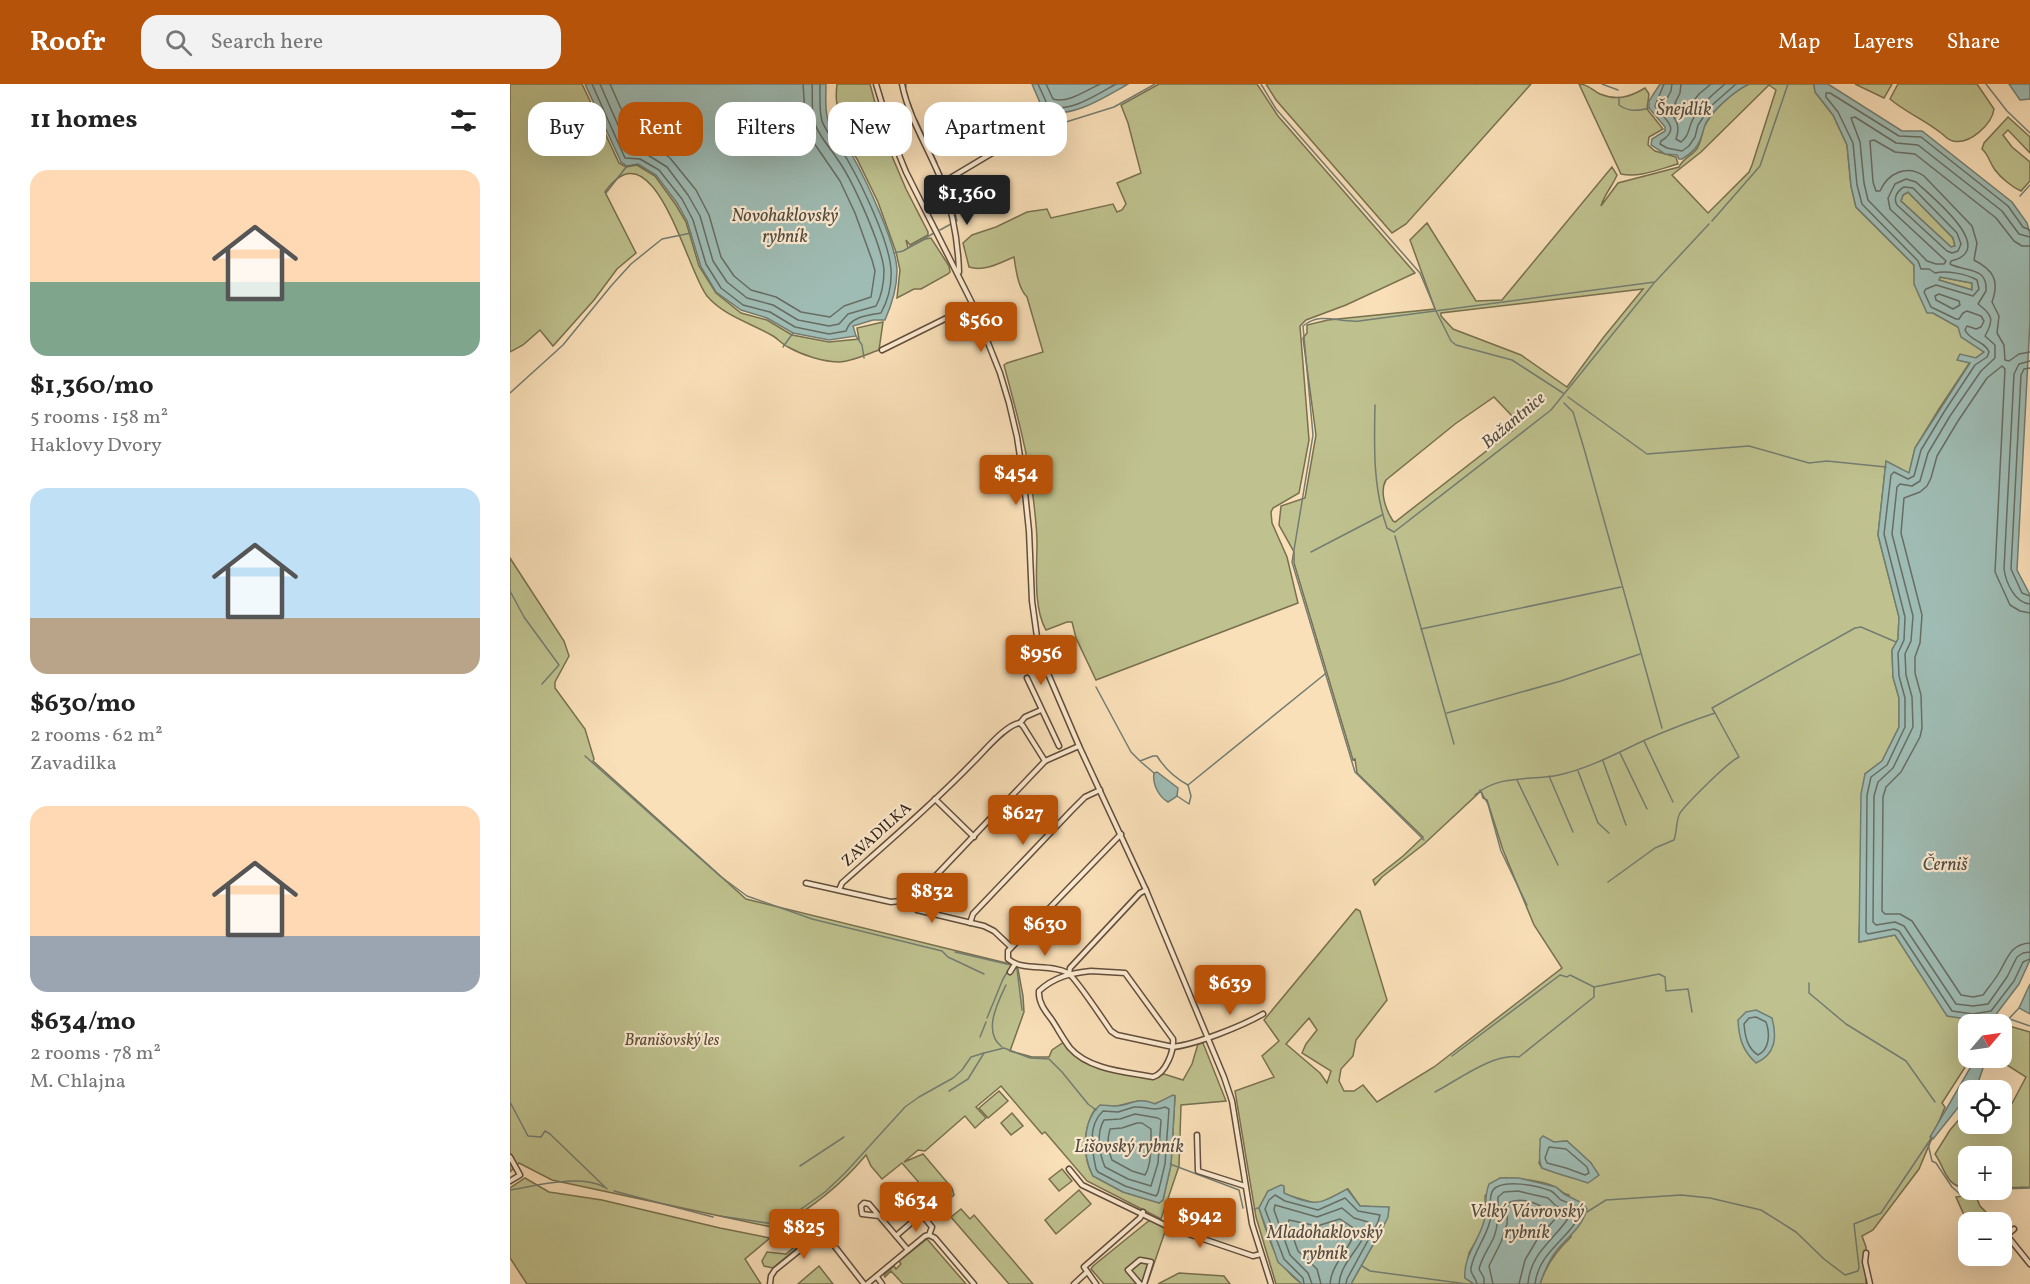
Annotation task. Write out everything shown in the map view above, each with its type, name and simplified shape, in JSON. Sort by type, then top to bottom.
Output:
[{"type":"street","points":[[876,84],[893,140],[906,172],[973,305],[1000,373],[1017,437],[1028,522],[1032,601],[1037,637],[1046,669],[1146,890],[1232,1101],[1252,1224],[1271,1284]]},
{"type":"street","points":[[902,84],[910,112],[942,183],[956,231],[959,276]]},
{"type":"street","points":[[942,183],[987,156]]},
{"type":"street","points":[[882,350],[973,305]]},
{"type":"street","points":[[1027,678],[1059,746]]},
{"type":"street","name":"ZAVADILKA","points":[[839,890],[842,883],[935,799],[998,737],[1016,723],[1020,723],[1025,717],[1041,710]]},
{"type":"street","points":[[1020,723],[1045,761]]},
{"type":"street","points":[[909,900],[974,837],[1045,761],[1079,746]]},
{"type":"street","points":[[970,922],[973,914],[1071,811],[1085,797],[1100,790]]},
{"type":"street","name":"ZAVADILKA","points":[[935,799],[974,837]]},
{"type":"street","points":[[1121,834],[1011,947],[1007,955],[1008,959],[1015,964],[1069,974],[1114,1034],[1173,1047],[1208,1038],[1263,1014]]},
{"type":"street","name":"ZAVADILKA","points":[[806,883],[882,901],[909,900],[917,910],[970,922],[994,931],[1011,947]]},
{"type":"street","points":[[1069,974],[1070,968],[1146,890]]},
{"type":"street","points":[[1010,972],[1015,964]]},
{"type":"street","points":[[1107,970],[1125,973],[1173,1039],[1173,1047],[1170,1050],[1166,1068],[1154,1077],[1104,1068],[1071,1050],[1038,998],[1039,991],[1069,974],[1107,970]]},
{"type":"street","points":[[1197,1135],[1198,1171],[1245,1186]]},
{"type":"street","points":[[510,1157],[520,1175],[510,1181]]},
{"type":"street","points":[[1069,1169],[1082,1185],[1143,1212],[1171,1228],[1253,1256],[1262,1254]]},
{"type":"street","points":[[879,1216],[862,1214],[861,1206],[864,1203],[869,1204],[908,1250]]},
{"type":"street","points":[[896,1236],[934,1203]]},
{"type":"street","points":[[1096,1284],[1084,1267],[1140,1218],[1143,1212]]},
{"type":"street","points":[[770,1284],[775,1270],[812,1239],[829,1239],[866,1284],[929,1235],[932,1227],[921,1215]]},
{"type":"street","points":[[929,1235],[935,1238],[974,1284]]},
{"type":"street","points":[[2012,1241],[2030,1264]]},
{"type":"street","points":[[1866,1253],[1865,1262],[1870,1284]]},
{"type":"street","points":[[1140,1260],[1151,1262],[1142,1284],[1128,1270],[1140,1260]]},
{"type":"street","points":[[1074,1284],[1087,1272]]},
{"type":"street","points":[[877,1277],[882,1284]]},
{"type":"green space","points":[[510,84],[582,84],[590,102],[528,102],[528,156],[606,156],[606,135],[619,163],[626,167],[637,165],[655,176],[686,222],[699,266],[716,293],[741,313],[767,320],[792,335],[829,342],[859,339],[857,328],[883,322],[879,350],[855,359],[833,362],[794,350],[773,336],[738,319],[721,309],[707,296],[667,209],[654,188],[639,175],[623,175],[605,192],[636,253],[617,269],[594,300],[553,346],[540,330],[523,345],[510,352]]},
{"type":"green space","points":[[837,84],[870,84],[875,102],[837,102]]},
{"type":"green space","points":[[1159,84],[1257,84],[1278,116],[1415,273],[1346,305],[1306,320],[1300,326],[1309,440],[1299,493],[1273,508],[1271,512],[1272,523],[1287,557],[1298,603],[1096,680],[1076,638],[1072,622],[1046,630],[1039,611],[1037,543],[1032,488],[1004,365],[1043,352],[1027,297],[1019,284],[1014,257],[986,268],[969,267],[963,243],[972,235],[996,227],[1027,212],[1047,209],[1051,218],[1113,204],[1117,212],[1122,210],[1126,204],[1117,183],[1141,173],[1121,105]]},
{"type":"green space","points":[[1266,84],[1531,84],[1406,224],[1392,233],[1276,100]]},
{"type":"green space","points":[[1579,84],[1600,94],[1618,98],[1629,96],[1645,88],[1649,94],[1647,109],[1663,129],[1649,137],[1648,145],[1655,151],[1676,157],[1678,164],[1642,174],[1621,174]]},
{"type":"green space","points":[[1749,84],[1814,84],[1815,92],[1833,115],[1847,145],[1851,186],[1856,207],[1914,265],[1914,271],[1933,313],[1958,327],[1984,352],[1970,362],[1915,448],[1909,474],[1886,462],[1878,535],[1899,617],[1898,639],[1892,650],[1893,677],[1899,698],[1899,727],[1882,761],[1865,774],[1859,942],[1895,935],[1919,972],[1966,1014],[1958,1014],[1958,1068],[1965,1068],[1942,1103],[1945,1107],[1919,1169],[1873,1230],[1862,1236],[1866,1247],[1866,1284],[1540,1284],[1552,1259],[1571,1237],[1569,1195],[1540,1182],[1500,1178],[1485,1196],[1486,1217],[1481,1232],[1469,1253],[1465,1278],[1474,1284],[1351,1284],[1384,1225],[1389,1208],[1360,1206],[1348,1189],[1318,1204],[1287,1195],[1284,1189],[1268,1191],[1259,1208],[1270,1240],[1285,1268],[1302,1284],[1276,1284],[1256,1217],[1235,1091],[1274,1077],[1262,1056],[1279,1041],[1264,1020],[1356,909],[1360,911],[1387,1000],[1356,1040],[1353,1056],[1341,1069],[1339,1081],[1344,1091],[1354,1091],[1363,1085],[1377,1102],[1434,1067],[1562,968],[1534,925],[1503,850],[1487,800],[1483,798],[1481,791],[1424,844],[1375,885],[1373,880],[1423,837],[1357,773],[1355,759],[1353,760],[1294,563],[1294,552],[1279,525],[1281,506],[1305,498],[1316,435],[1303,338],[1307,333],[1307,325],[1328,320],[1435,309],[1410,240],[1427,223],[1476,301],[1502,300],[1612,167],[1617,175],[1601,206],[1618,183],[1679,167],[1697,148],[1705,125],[1713,113],[1730,96]],"holes":[[[1769,85],[1776,90],[1749,172],[1708,213],[1672,175],[1701,152]],[[1643,289],[1567,387],[1521,355],[1453,329],[1441,316],[1441,313]],[[1494,397],[1512,416],[1516,428],[1395,522],[1393,521],[1383,495],[1386,480],[1455,424]],[[1309,1018],[1317,1030],[1302,1053],[1331,1071],[1327,1083],[1320,1073],[1286,1044]],[[1567,1141],[1591,1163],[1573,1178],[1542,1168],[1539,1163],[1541,1151],[1554,1142]]]},
{"type":"green space","points":[[1855,84],[1892,84],[1884,98]]},
{"type":"green space","points":[[1898,84],[1977,84],[1994,109],[1985,127],[1973,137],[1960,141],[1951,140],[1890,99]]},
{"type":"green space","points":[[2008,117],[2030,137],[2030,153],[2008,130],[2003,135],[2012,147],[2030,162],[2030,181],[2021,191],[1997,173],[1982,149],[1984,143]]},
{"type":"green space","points":[[855,156],[892,156],[928,232],[928,235],[910,245],[906,240],[908,248],[931,238],[949,266],[948,274],[921,289],[914,289],[897,298],[900,270],[896,252],[878,202]]},
{"type":"green space","points":[[1908,192],[1953,238],[1955,246],[1951,247],[1901,201],[1903,195]]},
{"type":"green space","points":[[1940,277],[1972,283],[1972,290],[1939,280]]},
{"type":"green space","name":"Branišovský les","points":[[510,558],[564,641],[569,656],[555,682],[555,688],[585,729],[593,761],[746,899],[1010,964],[1018,969],[1024,1012],[1010,1051],[1032,1057],[1049,1057],[1052,1050],[1064,1042],[1080,1059],[1104,1069],[1151,1079],[1164,1074],[1183,1080],[1192,1064],[1198,1044],[1203,1043],[1226,1101],[1181,1105],[1179,1166],[1161,1219],[1087,1181],[1045,1132],[1042,1134],[1001,1086],[976,1107],[986,1118],[975,1128],[965,1116],[925,1151],[918,1150],[904,1162],[923,1154],[952,1188],[954,1195],[940,1207],[902,1163],[882,1179],[871,1166],[866,1155],[825,1196],[776,1228],[552,1180],[519,1163],[510,1172]],"holes":[[[1175,1096],[1171,1165],[1163,1200],[1159,1203],[1123,1192],[1093,1176],[1087,1160],[1085,1142],[1088,1125],[1095,1109],[1139,1101],[1154,1104]]]},
{"type":"green space","points":[[2012,1027],[2030,1032],[2030,1187],[2012,1188],[2012,1146],[1958,1146],[1958,1186],[1955,1185],[1950,1181],[1935,1154],[1950,1130],[1958,1121],[1958,1134],[2012,1134],[2012,1103],[2026,1077],[2012,1068]]},
{"type":"green space","points":[[999,1091],[1008,1101],[988,1118],[979,1108]]},
{"type":"green space","points":[[1012,1113],[1023,1126],[1011,1135],[1001,1123]]},
{"type":"green space","points":[[1062,1169],[1072,1181],[1059,1191],[1049,1179]]},
{"type":"green space","points":[[525,1178],[549,1192],[602,1200],[770,1238],[745,1259],[761,1284],[527,1284],[510,1258],[510,1188]]},
{"type":"green space","points":[[1079,1190],[1091,1204],[1056,1234],[1045,1220]]},
{"type":"green space","points":[[1956,1197],[1958,1197],[1958,1200],[1978,1200],[1986,1212],[1963,1212]]},
{"type":"green space","points":[[961,1209],[970,1219],[974,1215],[1033,1284],[1009,1284],[951,1217]]},
{"type":"green space","points":[[1151,1219],[1167,1226],[1147,1284],[1104,1284],[1091,1269],[1093,1266]]},
{"type":"green space","points":[[1189,1221],[1209,1228],[1206,1238],[1186,1231]]},
{"type":"green space","points":[[813,1231],[821,1233],[810,1237],[773,1268],[764,1266],[762,1261],[767,1252],[786,1254]]},
{"type":"green space","points":[[927,1239],[966,1284],[903,1284],[891,1271],[885,1277],[884,1275],[894,1266],[896,1269],[901,1264],[899,1261]]},
{"type":"green space","points":[[819,1266],[833,1284],[798,1284]]},
{"type":"green space","points":[[1179,1273],[1224,1276],[1230,1284],[1158,1284]]},
{"type":"water","name":"Novohaklovský rybník","points":[[585,84],[826,84],[828,156],[853,156],[880,213],[896,260],[895,290],[885,320],[873,320],[853,326],[856,336],[829,340],[793,333],[767,318],[741,310],[716,292],[701,267],[687,221],[677,203],[656,175],[638,164],[627,166],[621,162],[618,156],[703,156],[703,102],[618,102],[618,156],[606,130],[606,102],[593,102]]},
{"type":"water","points":[[1032,84],[1128,84],[1088,106],[1067,112],[1067,102],[1040,102]]},
{"type":"water","name":"Šnejdlík","points":[[1660,84],[1749,84],[1737,91],[1717,109],[1707,122],[1697,146],[1687,156],[1679,159],[1677,155],[1665,154],[1651,145],[1652,139],[1665,131],[1665,127],[1649,108],[1649,101]]},
{"type":"water","name":"Černiš","points":[[1814,84],[1828,84],[1902,131],[1922,131],[2012,202],[2027,223],[2030,234],[2030,321],[2017,570],[2030,595],[2030,960],[2019,984],[1996,1014],[1958,1014],[1958,1018],[1947,1016],[1895,935],[1859,942],[1861,794],[1865,774],[1882,761],[1899,727],[1899,698],[1893,677],[1892,650],[1898,639],[1899,617],[1878,535],[1886,461],[1909,473],[1915,448],[1970,363],[1957,360],[1960,354],[1976,358],[1984,352],[1961,337],[1958,327],[1933,313],[1927,313],[1914,284],[1914,265],[1856,207],[1851,186],[1847,145],[1833,115],[1815,92]],"holes":[[[1908,192],[1953,238],[1955,246],[1951,247],[1901,201],[1903,195]],[[1940,277],[1972,283],[1972,290],[1939,280]]]},
{"type":"water","points":[[2009,84],[2030,84],[2030,99],[2020,100]]},
{"type":"water","points":[[1157,772],[1178,788],[1177,796],[1168,802],[1155,786],[1154,773]]},
{"type":"water","points":[[2030,984],[2030,1014],[2019,1008]]},
{"type":"water","points":[[1756,1010],[1772,1018],[1774,1038],[1768,1055],[1756,1063],[1742,1043],[1738,1020],[1746,1012]]},
{"type":"water","points":[[1970,1068],[1983,1068],[1979,1080],[1963,1080]]},
{"type":"water","points":[[1958,1089],[1958,1108],[1933,1139],[1930,1137]]},
{"type":"water","name":"Lišovský rybník","points":[[1175,1096],[1171,1165],[1163,1200],[1159,1203],[1123,1192],[1093,1176],[1087,1158],[1086,1139],[1090,1120],[1100,1105],[1116,1106],[1139,1101],[1155,1104]]},
{"type":"water","points":[[1543,1136],[1554,1142],[1567,1141],[1591,1163],[1599,1175],[1588,1183],[1542,1168],[1540,1139]]},
{"type":"water","name":"Velký Vávrovský rybník","points":[[1500,1178],[1519,1178],[1556,1187],[1582,1203],[1587,1209],[1578,1226],[1557,1250],[1540,1284],[1474,1284],[1465,1278],[1466,1263],[1484,1221],[1489,1184]]},
{"type":"water","name":"Mladohaklovský rybník","points":[[1281,1185],[1284,1186],[1284,1193],[1303,1201],[1323,1201],[1347,1189],[1360,1206],[1389,1207],[1388,1217],[1351,1284],[1302,1284],[1278,1262],[1259,1208],[1268,1191]]},
{"type":"waterway","points":[[1067,122],[1114,107],[1155,84]]},
{"type":"waterway","points":[[1261,84],[1276,109],[1420,273],[1451,341],[1456,345],[1512,360],[1563,393]]},
{"type":"waterway","points":[[1602,84],[1618,90]]},
{"type":"waterway","points":[[1712,221],[1760,166],[1788,84]]},
{"type":"waterway","points":[[1986,84],[2007,111],[2030,133]]},
{"type":"waterway","points":[[907,94],[908,98]]},
{"type":"waterway","points":[[1619,97],[1619,105],[1626,109],[1649,108]]},
{"type":"waterway","points":[[912,108],[914,114]]},
{"type":"waterway","points":[[917,120],[923,133]]},
{"type":"waterway","points":[[934,156],[937,163]]},
{"type":"waterway","points":[[606,193],[627,166]]},
{"type":"waterway","points":[[939,168],[943,177]]},
{"type":"waterway","points":[[946,184],[949,190]]},
{"type":"waterway","points":[[2020,196],[2030,185]]},
{"type":"waterway","points":[[951,197],[954,207]]},
{"type":"waterway","points":[[955,213],[957,221]]},
{"type":"waterway","points":[[940,230],[951,224]]},
{"type":"waterway","points":[[1424,840],[1355,772],[1292,562],[1313,435],[1303,326],[1323,318],[1359,321],[1655,282],[1709,224]]},
{"type":"waterway","points":[[510,393],[563,345],[631,264],[662,239],[691,233]]},
{"type":"waterway","points":[[894,253],[903,251],[934,233]]},
{"type":"waterway","name":"Bažantnice","points":[[1375,405],[1375,452],[1379,498],[1387,528],[1394,532],[1551,410],[1654,283]]},
{"type":"waterway","points":[[783,347],[793,333]]},
{"type":"waterway","points":[[856,336],[862,345],[864,358]]},
{"type":"waterway","points":[[1568,397],[1647,454],[1749,446],[1809,463],[1827,461],[1886,467]]},
{"type":"waterway","points":[[1564,403],[1573,412],[1662,728]]},
{"type":"waterway","points":[[1311,552],[1382,515]]},
{"type":"waterway","name":"Bažantnice","points":[[1395,536],[1454,744]]},
{"type":"waterway","points":[[1421,629],[1621,587]]},
{"type":"waterway","points":[[510,591],[524,617],[559,665],[542,684]]},
{"type":"waterway","points":[[1475,795],[1484,788],[1504,781],[1548,777],[1582,768],[1688,722],[1715,713],[1712,708],[1855,628],[1861,627],[1896,642]]},
{"type":"waterway","points":[[1447,713],[1561,681],[1640,654]]},
{"type":"waterway","points":[[1096,687],[1131,752],[1140,761],[1157,756],[1171,773],[1188,785],[1325,674]]},
{"type":"waterway","points":[[1608,882],[1655,848],[1674,840],[1680,813],[1708,783],[1739,757],[1715,713]]},
{"type":"waterway","points":[[1644,741],[1673,802]]},
{"type":"waterway","points":[[1620,753],[1647,809]]},
{"type":"waterway","points":[[585,756],[720,876],[747,896],[812,919],[942,951],[948,957],[984,974]]},
{"type":"waterway","points":[[1603,761],[1626,825]]},
{"type":"waterway","points":[[1141,762],[1154,773]]},
{"type":"waterway","points":[[1578,771],[1598,823],[1609,833]]},
{"type":"waterway","points":[[1549,776],[1573,832]]},
{"type":"waterway","points":[[1517,780],[1558,865]]},
{"type":"waterway","points":[[1177,796],[1189,804],[1191,796],[1188,785]]},
{"type":"waterway","points":[[1480,790],[1488,804],[1501,851],[1527,905]]},
{"type":"waterway","points":[[955,952],[1011,965]]},
{"type":"waterway","points":[[987,1018],[1009,969]]},
{"type":"waterway","points":[[1017,969],[1022,1010]]},
{"type":"waterway","points":[[1435,1092],[1487,1063],[1498,1059],[1519,1057],[1594,997],[1594,987],[1659,974],[1665,977],[1666,991],[1688,989],[1692,1012]]},
{"type":"waterway","points":[[1452,1056],[1560,975],[1567,977],[1570,975],[1594,987]]},
{"type":"waterway","name":"Černiš","points":[[1809,983],[1809,993],[1846,1024],[1906,1061],[1935,1102]]},
{"type":"waterway","points":[[1002,1047],[996,1041],[992,1025],[996,1008],[1006,985]]},
{"type":"waterway","points":[[2012,1015],[2019,1008]]},
{"type":"waterway","points":[[2012,1020],[2030,1026]]},
{"type":"waterway","points":[[980,1037],[986,1022]]},
{"type":"waterway","points":[[720,1216],[774,1224],[787,1219],[825,1192],[905,1107],[953,1078],[971,1057],[984,1053],[1004,1048],[1030,1058],[1049,1059],[1088,1104],[1096,1110]]},
{"type":"waterway","points":[[949,1091],[968,1079],[984,1053]]},
{"type":"waterway","points":[[510,1102],[528,1136],[541,1137],[545,1131],[550,1134],[607,1189]]},
{"type":"waterway","points":[[800,1166],[844,1137]]},
{"type":"waterway","points":[[1587,1212],[1606,1200],[1681,1195],[1710,1198],[1761,1210],[1796,1232],[1824,1259],[1845,1275],[1858,1271],[1859,1267],[1854,1224],[1881,1213],[1932,1137]]},
{"type":"waterway","points":[[1928,1144],[1932,1161],[1936,1163],[1958,1192]]},
{"type":"waterway","points":[[1170,1164],[1239,1190],[1243,1208]]},
{"type":"waterway","points":[[510,1190],[570,1181],[594,1183],[604,1187]]},
{"type":"waterway","points":[[2012,1189],[2030,1188]]},
{"type":"waterway","points":[[614,1191],[713,1217]]},
{"type":"waterway","points":[[1254,1209],[1258,1208]]},
{"type":"waterway","points":[[1362,1266],[1370,1271],[1467,1284]]}]
